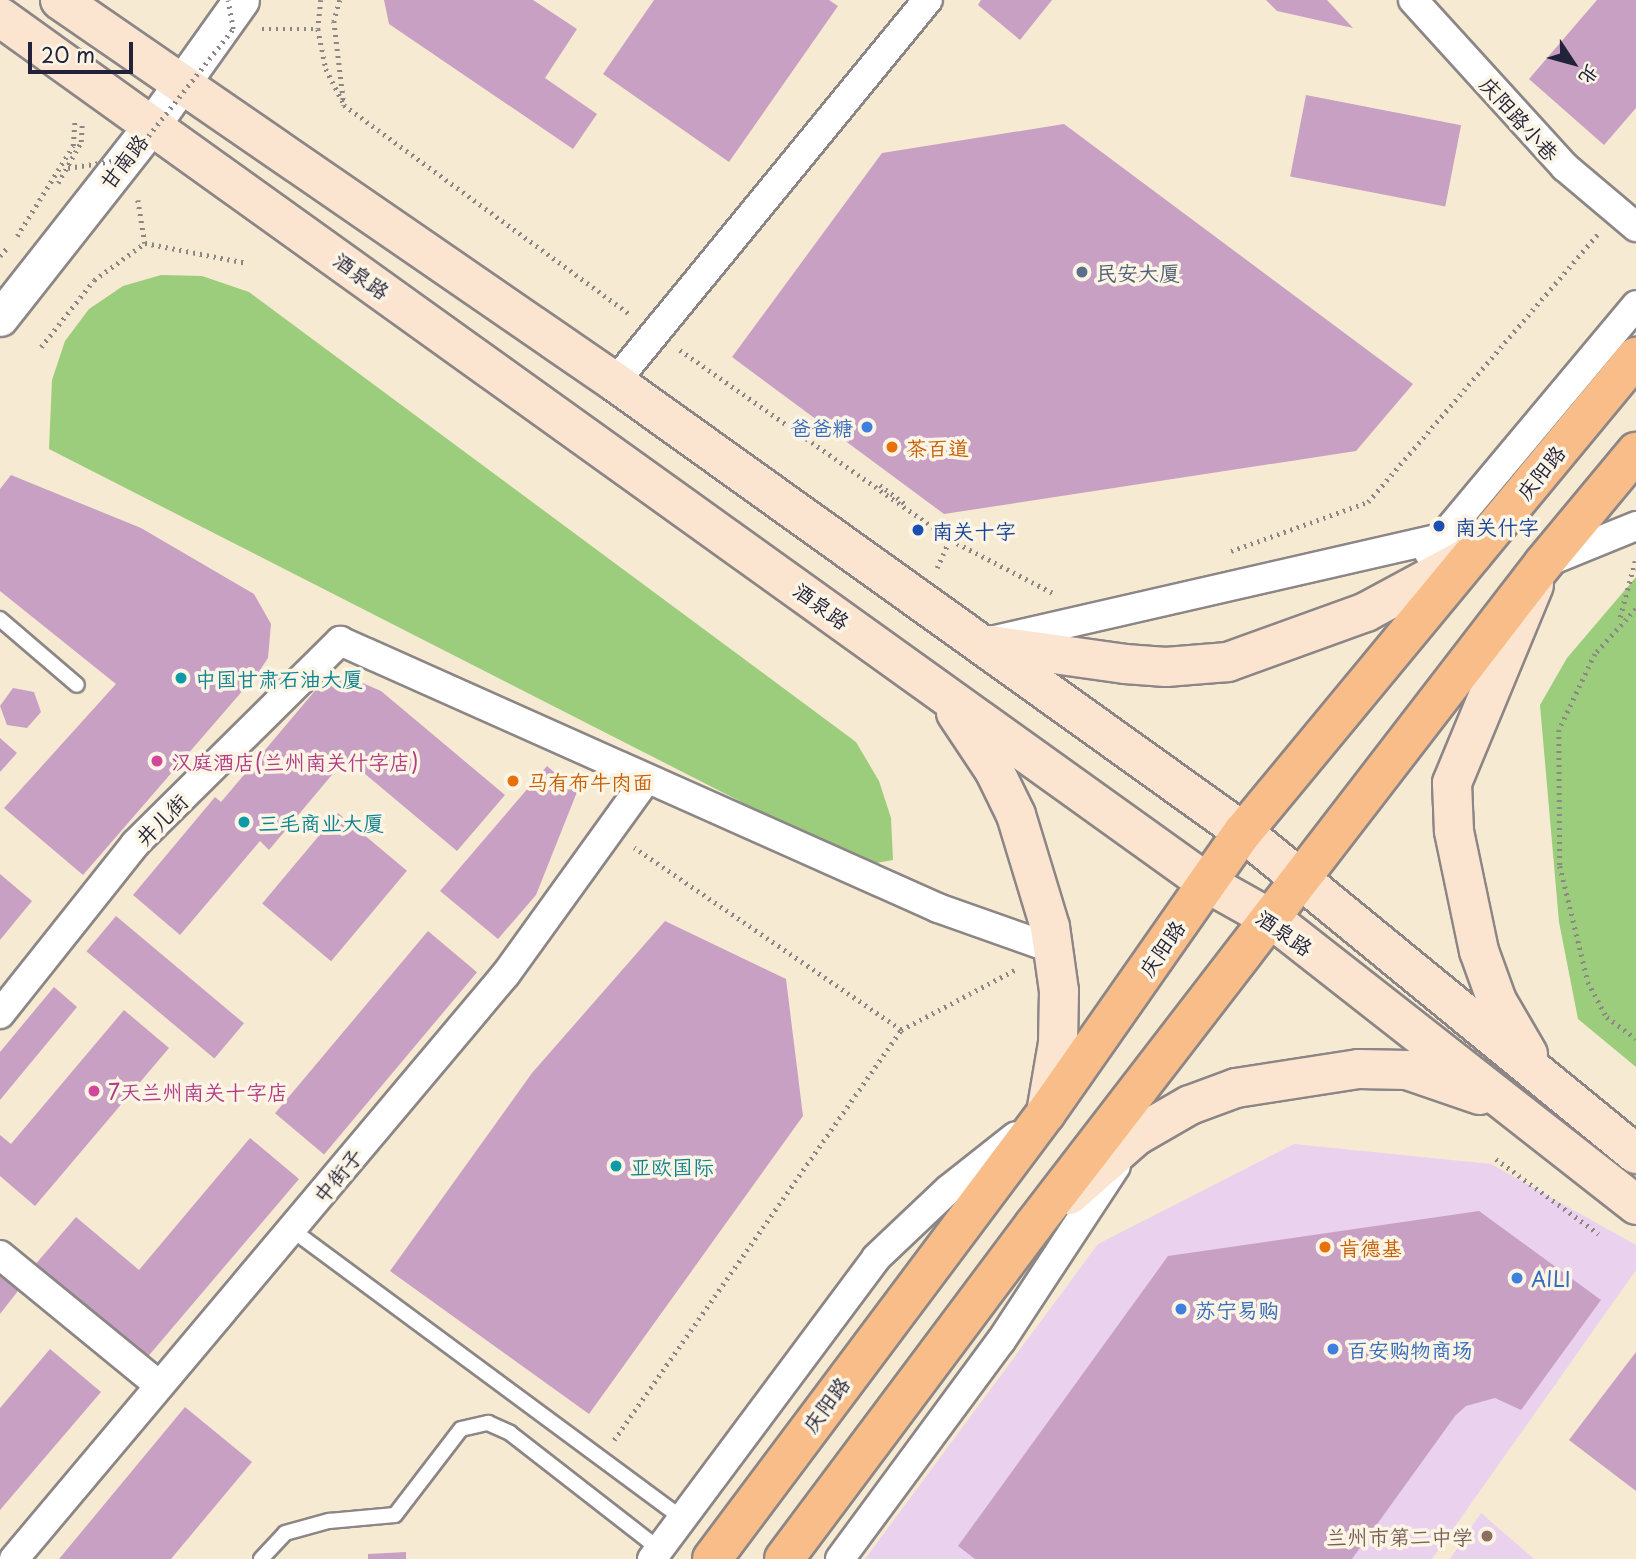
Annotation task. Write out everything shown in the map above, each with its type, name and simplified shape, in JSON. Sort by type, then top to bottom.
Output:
[{"type":"main road","points":[[60,0],[181,86],[615,382],[1243,832],[1302,877],[1554,1089],[1636,1154]]},
{"type":"main road","name":"酒泉路","points":[[0,17],[1207,883],[1273,920],[1636,1205]]},
{"type":"main road","name":"庆阳路","points":[[712,1559],[1046,1113],[1243,832],[1636,357]]},
{"type":"main road","points":[[784,1559],[1033,1226],[1273,920],[1302,877],[1543,564],[1636,452]]},
{"type":"main road","points":[[980,643],[1125,664],[1166,667],[1228,662],[1302,638],[1399,594],[1474,554]]},
{"type":"main road","points":[[1543,564],[1452,783],[1458,853],[1479,951],[1517,1038],[1554,1089]]},
{"type":"main road","points":[[938,688],[994,770],[1016,815],[1054,949],[1059,991],[1058,1043],[1046,1113]]},
{"type":"main road","points":[[1033,1226],[1136,1136],[1190,1105],[1236,1088],[1359,1069],[1407,1069],[1456,1083],[1531,1121]]},
{"type":"street","points":[[615,382],[929,0]]},
{"type":"street","name":"庆阳路小巷","points":[[1413,0],[1565,167],[1627,220]]},
{"type":"street","name":"甘南路","points":[[0,318],[181,86],[244,22]]},
{"type":"street","points":[[1399,594],[1439,538],[1636,305]]},
{"type":"street","points":[[1543,564],[1636,526]]},
{"type":"street","points":[[980,643],[1439,538]]},
{"type":"street","name":"井儿街","points":[[0,1014],[135,844],[340,641],[646,780]]},
{"type":"street","points":[[646,780],[937,908],[1054,949]]},
{"type":"street","name":"中街子","points":[[14,1559],[506,974],[646,780]]},
{"type":"street","points":[[655,1554],[876,1258],[949,1189],[1046,1113]]},
{"type":"street","points":[[840,1559],[1001,1341],[1136,1136]]},
{"type":"street","points":[[0,1255],[159,1385]]},
{"type":"lane","points":[[0,619],[77,685]]},
{"type":"lane","points":[[291,1229],[682,1518]]},
{"type":"lane","points":[[261,1559],[285,1533],[328,1521],[395,1515],[461,1429],[488,1423],[510,1433],[655,1554]]},
{"type":"path","points":[[228,0],[244,22],[318,30]]},
{"type":"path","points":[[321,0],[318,30],[326,69],[344,105],[656,333],[951,540],[1050,593],[1064,591]]},
{"type":"path","points":[[340,0],[334,21],[344,105]]},
{"type":"path","points":[[76,107],[82,116],[81,142],[68,168],[131,158],[244,22]]},
{"type":"path","points":[[16,236],[73,146],[77,121],[72,112]]},
{"type":"path","points":[[1223,553],[1368,502],[1627,220]]},
{"type":"path","points":[[41,347],[94,280],[145,243],[247,263]]},
{"type":"path","points":[[880,485],[951,540]]},
{"type":"path","points":[[1620,617],[1636,556]]},
{"type":"path","points":[[1636,609],[1595,654],[1559,730],[1560,866],[1588,982],[1606,1017],[1636,1039]]},
{"type":"path","points":[[610,832],[901,1030]]},
{"type":"path","points":[[601,1458],[901,1030],[1054,949]]},
{"type":"path","points":[[1496,1159],[1599,1234]]},
{"type":"shaded area","name":"百安购物商场","points":[[1294,1144],[1491,1164],[1636,1245],[1636,1270],[1432,1559],[865,1559],[1098,1244]]},
{"type":"shaded area","name":"兰州市第二中学","points":[[1481,1513],[1534,1559],[1450,1559]]},
{"type":"green space","points":[[161,275],[202,276],[249,292],[856,742],[879,781],[891,818],[893,860],[865,865],[49,449],[52,380],[65,341],[89,309],[123,286]]},
{"type":"green space","points":[[1636,577],[1636,1067],[1578,1019],[1559,922],[1540,705],[1567,658]]},
{"type":"building","points":[[384,0],[533,0],[577,29],[545,78],[597,114],[573,149],[389,24]]},
{"type":"building","points":[[654,0],[829,0],[838,6],[729,162],[603,74]]},
{"type":"building","points":[[981,0],[1052,0],[1020,40],[978,5]]},
{"type":"building","points":[[1266,0],[1327,0],[1353,28],[1277,11]]},
{"type":"building","points":[[1597,0],[1636,0],[1636,108],[1604,145],[1529,79]]},
{"type":"building","points":[[1306,95],[1461,125],[1445,207],[1290,176]]},
{"type":"building","points":[[1064,124],[1413,384],[1356,451],[944,514],[732,357],[882,153]]},
{"type":"building","name":"中国甘肃石油大厦","points":[[11,475],[141,528],[254,594],[271,624],[268,658],[258,673],[83,875],[4,808],[116,684],[0,591],[0,489]]},
{"type":"building","name":"三毛商业大厦","points":[[351,678],[381,691],[505,795],[457,851],[346,758],[269,850],[260,841],[180,935],[133,895],[215,797],[221,802],[319,686]]},
{"type":"building","points":[[13,688],[34,692],[41,712],[27,728],[7,725],[0,706]]},
{"type":"building","points":[[0,738],[17,753],[0,772]]},
{"type":"building","points":[[547,766],[577,792],[536,895],[498,939],[440,891]]},
{"type":"building","points":[[338,813],[407,871],[331,961],[262,903]]},
{"type":"building","points":[[0,874],[32,901],[0,940]]},
{"type":"building","points":[[116,916],[244,1023],[214,1059],[86,951]]},
{"type":"building","name":"亚欧国际","points":[[665,921],[786,979],[803,1116],[589,1414],[390,1271],[532,1073]]},
{"type":"building","points":[[428,931],[477,972],[324,1154],[275,1113]]},
{"type":"building","points":[[54,987],[77,1007],[0,1100],[0,1052]]},
{"type":"building","name":"7天兰州南关十字店","points":[[124,1010],[169,1048],[35,1206],[0,1176],[0,1135],[11,1144]]},
{"type":"building","points":[[250,1138],[299,1179],[145,1360],[34,1266],[76,1217],[139,1270]]},
{"type":"building","name":"百安购物商场","points":[[1479,1211],[1601,1300],[1521,1410],[1495,1398],[1466,1406],[1455,1416],[1352,1559],[975,1559],[958,1546],[1168,1256]]},
{"type":"building","points":[[0,1271],[21,1287],[0,1314]]},
{"type":"building","points":[[50,1349],[101,1392],[0,1510],[0,1408]]},
{"type":"building","points":[[1636,1352],[1636,1491],[1569,1440]]},
{"type":"building","points":[[185,1407],[252,1462],[171,1559],[59,1559]]},
{"type":"building","points":[[406,1552],[406,1559],[368,1559],[368,1554]]},
{"type":"place","name":"民安大厦","points":[[1082,272]]},
{"type":"place","name":"爸爸糖","points":[[867,427]]},
{"type":"place","name":"茶百道","points":[[892,447]]},
{"type":"place","name":"南关什字","points":[[1439,526]]},
{"type":"place","name":"南关十字","points":[[918,530]]},
{"type":"place","name":"中国甘肃石油大厦","points":[[181,678]]},
{"type":"place","name":"汉庭酒店(兰州南关什字店)","points":[[157,761]]},
{"type":"place","name":"马有布牛肉面","points":[[513,781]]},
{"type":"place","name":"三毛商业大厦","points":[[244,822]]},
{"type":"place","name":"7天兰州南关十字店","points":[[94,1091]]},
{"type":"place","name":"亚欧国际","points":[[616,1166]]},
{"type":"place","name":"肯德基","points":[[1325,1247]]},
{"type":"place","name":"AILI","points":[[1517,1278]]},
{"type":"place","name":"苏宁易购","points":[[1181,1309]]},
{"type":"place","name":"百安购物商场","points":[[1333,1349]]},
{"type":"place","name":"兰州市第二中学","points":[[1487,1536]]}]
